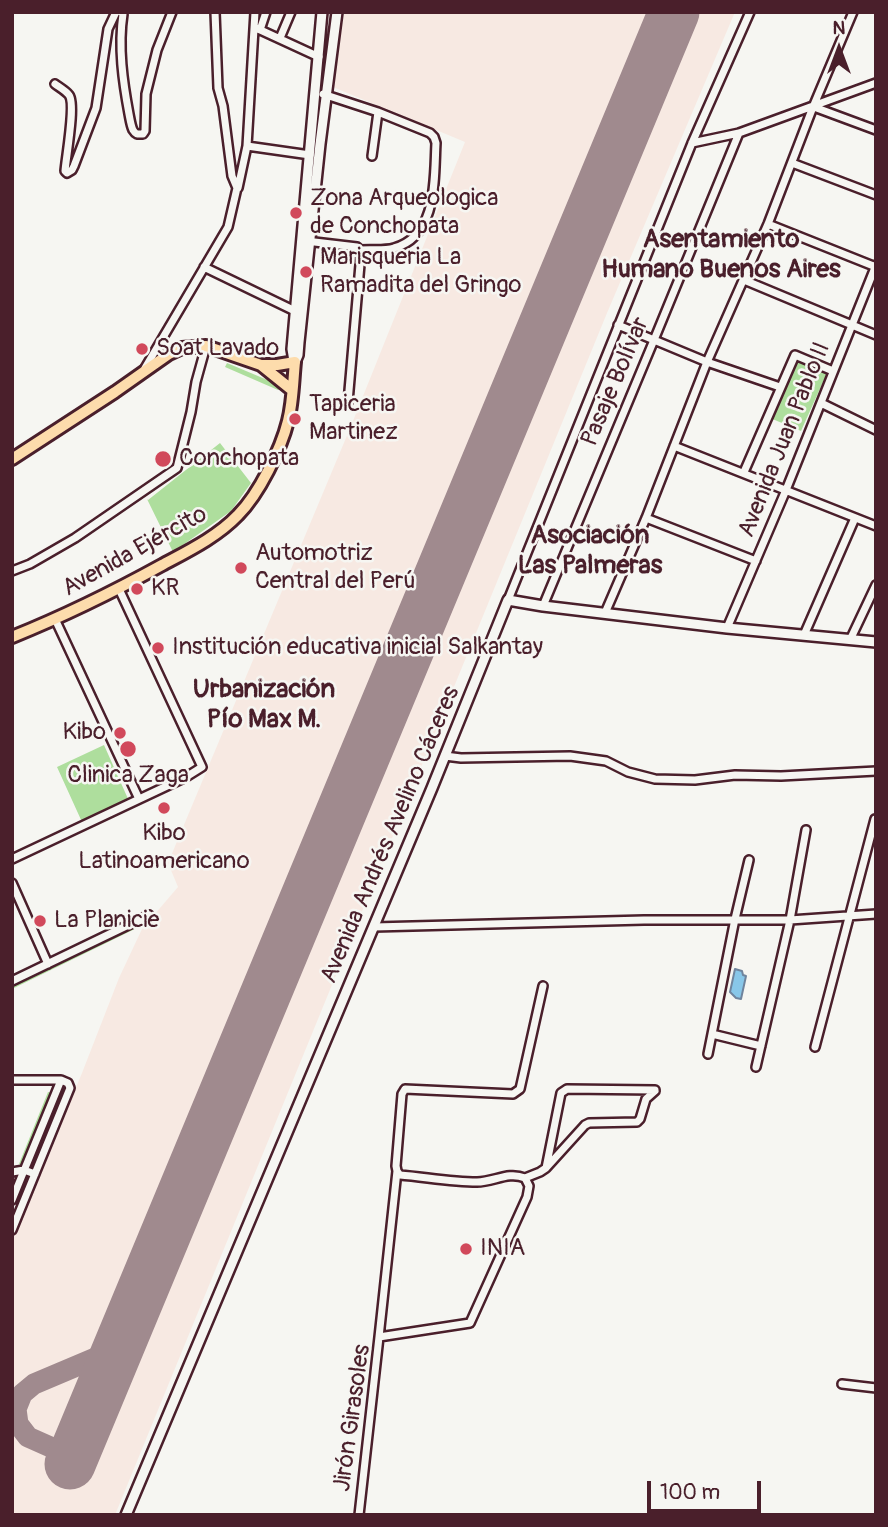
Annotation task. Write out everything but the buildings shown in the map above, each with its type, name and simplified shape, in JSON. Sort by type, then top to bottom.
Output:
[{"type":"highway","points":[[12,459],[182,348],[206,346],[261,365],[295,362]]},
{"type":"highway","name":"Avenida Ejército","points":[[12,637],[119,589],[188,551],[220,531],[240,514],[272,463],[288,421],[295,362]]},
{"type":"highway","points":[[261,365],[292,390]]},
{"type":"street","points":[[55,84],[71,96],[65,170],[67,173],[74,166],[96,108],[108,29],[119,12],[123,14],[120,32],[127,104],[134,132],[143,134],[146,94],[157,50],[172,12]]},
{"type":"street","points":[[215,12],[218,88],[223,106],[232,176],[237,188]]},
{"type":"street","points":[[143,371],[228,227],[247,146],[258,29],[256,12]]},
{"type":"street","points":[[258,29],[266,12]]},
{"type":"street","points":[[280,38],[291,12]]},
{"type":"street","name":"Avenida Ejército","points":[[295,362],[298,355],[322,12]]},
{"type":"street","name":"Avenida Ejército","points":[[295,362],[292,349],[295,311],[337,12]]},
{"type":"street","name":"Avenida Andrés Avelino Cáceres","points":[[127,1515],[445,756],[692,143],[750,12]]},
{"type":"street","points":[[605,613],[646,518],[707,362],[768,224],[853,12]]},
{"type":"street","points":[[258,29],[319,57]]},
{"type":"street","points":[[692,143],[739,133],[876,83]]},
{"type":"street","points":[[306,241],[357,247],[360,250],[394,248],[421,231],[426,222],[433,185],[436,143],[430,134],[378,112],[316,91]]},
{"type":"street","points":[[813,107],[876,130]]},
{"type":"street","points":[[372,156],[378,112]]},
{"type":"street","name":"Pasaje Bolívar","points":[[543,606],[739,133]]},
{"type":"street","points":[[247,146],[310,155]]},
{"type":"street","points":[[792,163],[876,195]]},
{"type":"street","points":[[768,224],[875,266]]},
{"type":"street","points":[[348,402],[362,253],[360,250]]},
{"type":"street","name":"Avenida Juan Pablo II","points":[[727,628],[786,490],[875,266]]},
{"type":"street","points":[[204,267],[295,311]]},
{"type":"street","points":[[744,280],[876,335]]},
{"type":"street","points":[[618,325],[707,362],[780,387]]},
{"type":"street","points":[[12,571],[30,564],[75,538],[177,468],[206,346]]},
{"type":"street","points":[[744,472],[795,355],[833,371]]},
{"type":"street","points":[[821,403],[876,430]]},
{"type":"street","points":[[674,446],[876,526]]},
{"type":"street","points":[[646,518],[756,561]]},
{"type":"street","points":[[804,635],[855,518]]},
{"type":"street","points":[[850,640],[875,587]]},
{"type":"street","points":[[12,859],[202,767],[119,589]]},
{"type":"street","points":[[508,600],[727,628],[876,642]]},
{"type":"street","points":[[55,620],[139,799]]},
{"type":"street","points":[[445,756],[570,756],[606,761],[628,772],[655,779],[695,780],[735,775],[781,776],[876,771]]},
{"type":"street","points":[[815,1047],[875,819]]},
{"type":"street","points":[[756,1067],[790,920],[806,830]]},
{"type":"street","points":[[708,1054],[749,860]]},
{"type":"street","points":[[12,883],[48,964]]},
{"type":"street","points":[[373,927],[644,920],[790,920],[876,914]]},
{"type":"street","points":[[12,981],[149,915]]},
{"type":"street","points":[[379,1337],[397,1171],[402,1094],[405,1089],[513,1094],[520,1089],[543,986]]},
{"type":"street","points":[[712,1034],[761,1046]]},
{"type":"street","points":[[12,1080],[61,1080],[66,1081],[69,1086],[69,1093],[12,1230]]},
{"type":"street","points":[[12,1200],[61,1080]]},
{"type":"street","points":[[397,1171],[400,1175],[479,1182],[509,1175],[525,1178],[545,1168],[584,1125],[638,1122],[648,1097],[655,1090],[567,1089],[561,1093],[545,1168]]},
{"type":"street","points":[[12,1172],[24,1170],[35,1174]]},
{"type":"street","name":"Jirón Girasoles","points":[[359,1515],[379,1337],[470,1323],[527,1197],[528,1186],[525,1178]]},
{"type":"street","points":[[842,1384],[876,1388]]},
{"type":"shaded area","points":[[344,12],[735,12],[607,313],[115,1515],[12,1515],[12,1241],[119,978],[142,929],[178,887],[168,863],[351,426],[465,142],[333,87]]},
{"type":"green space","points":[[796,359],[827,373],[801,431],[770,418]]},
{"type":"green space","points":[[227,363],[283,388],[278,390],[225,367]]},
{"type":"green space","points":[[220,443],[251,483],[231,511],[173,552],[147,499]]},
{"type":"green space","points":[[104,745],[129,801],[82,822],[57,767]]},
{"type":"green space","points":[[143,921],[143,925],[12,989],[12,984]]},
{"type":"green space","points":[[48,1092],[53,1093],[24,1166],[19,1164]]},
{"type":"green space","points":[[59,1095],[65,1097],[36,1166],[30,1164]]},
{"type":"water","points":[[735,969],[746,976],[741,999],[730,992]]},
{"type":"taxiway","points":[[73,1457],[28,1437],[18,1424],[16,1409],[22,1394],[34,1384],[105,1354],[122,1341]]},
{"type":"runway","points":[[70,1464],[674,12]]},
{"type":"place","name":"Zona Arqueologica de Conchopata","points":[[296,213]]},
{"type":"place","name":"Marisqueria La Ramadita del Gringo","points":[[306,272]]},
{"type":"place","name":"Soat Lavado","points":[[142,349]]},
{"type":"place","name":"Tapiceria Martinez","points":[[295,419]]},
{"type":"place","name":"Conchopata","points":[[163,459]]},
{"type":"place","name":"Automotriz Central del Perú","points":[[241,568]]},
{"type":"place","name":"KR","points":[[137,589]]},
{"type":"place","name":"Institución educativa inicial Salkantay","points":[[158,648]]},
{"type":"place","name":"Kibo","points":[[120,733]]},
{"type":"place","name":"Clinica Zaga","points":[[128,749]]},
{"type":"place","name":"Kibo Latinoamericano","points":[[164,808]]},
{"type":"place","name":"La Planicie","points":[[40,921]]},
{"type":"place","name":"INIA","points":[[466,1249]]},
{"type":"district","name":"Asentamiento Humano Buenos Aires","points":[[721,255]]},
{"type":"district","name":"Asociación Las Palmeras","points":[[590,551]]},
{"type":"district","name":"Urbanización Pío Max M.","points":[[264,705]]}]
